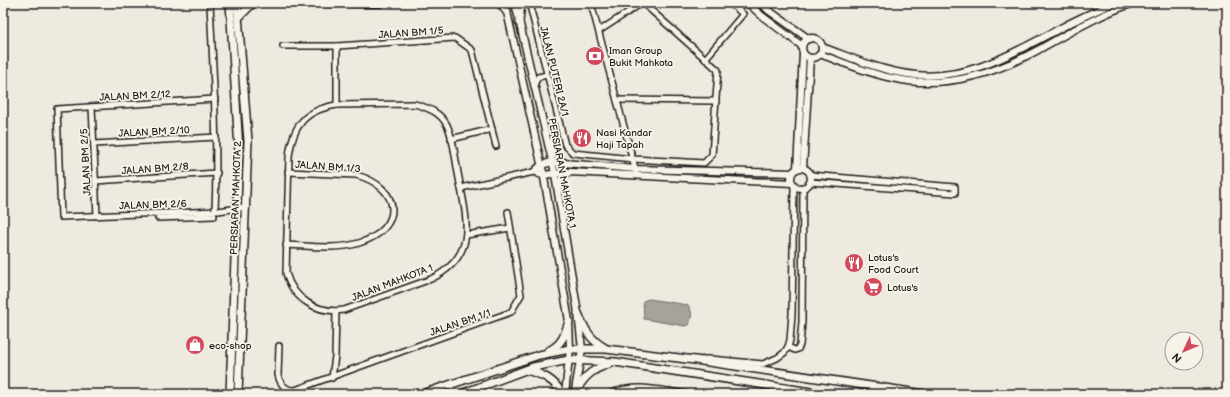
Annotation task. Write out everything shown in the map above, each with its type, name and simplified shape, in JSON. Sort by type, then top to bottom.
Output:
[{"type":"main road","name":"PERSIARAN MAHKOTA 2","points":[[230,3],[239,150],[230,394]]},
{"type":"main road","name":"PERSIARAN MAHKOTA 2","points":[[237,3],[248,141],[238,394]]},
{"type":"main road","points":[[238,18],[253,3]]},
{"type":"main road","points":[[324,3],[380,3]]},
{"type":"main road","points":[[500,3],[507,12]]},
{"type":"main road","points":[[519,22],[521,3]]},
{"type":"main road","points":[[578,313],[586,332],[598,345],[606,349]]},
{"type":"main road","points":[[422,394],[551,350],[562,341],[569,321]]},
{"type":"main road","points":[[539,355],[570,349],[606,349],[695,360],[925,394]]},
{"type":"main road","points":[[461,394],[526,370],[568,360],[615,362],[824,394]]},
{"type":"main road","points":[[575,394],[579,384],[590,373],[602,366],[615,362]]},
{"type":"main road","points":[[526,370],[551,379],[564,394]]},
{"type":"street","points":[[158,218],[215,213],[216,137],[210,3]]},
{"type":"street","name":"PERSIARAN MAHKOTA 1","points":[[505,3],[541,165],[569,321],[570,349],[564,394]]},
{"type":"street","name":"PERSIARAN MAHKOTA 1","points":[[515,3],[552,162],[578,313],[582,349],[575,394]]},
{"type":"street","name":"JALAN PUTERI 2A/1","points":[[535,3],[531,10],[547,75],[565,145],[573,153],[633,159],[704,162],[712,155],[718,70],[705,58]]},
{"type":"street","points":[[591,3],[636,172]]},
{"type":"street","points":[[599,31],[642,3],[705,58],[743,14],[730,3]]},
{"type":"street","points":[[748,3],[762,16],[802,46],[803,53],[797,170]]},
{"type":"street","points":[[761,3],[768,10],[809,39],[812,38],[818,41],[822,47],[887,70],[909,75],[931,76],[952,74],[991,64],[1025,48],[1088,14],[1114,3]]},
{"type":"street","points":[[820,54],[872,73],[892,78],[916,82],[955,80],[982,74],[1015,61],[1086,23],[1134,3]]},
{"type":"street","name":"JALAN BM 1/5","points":[[283,46],[337,46],[455,38],[472,50],[496,146]]},
{"type":"street","points":[[802,46],[809,39]]},
{"type":"street","points":[[337,46],[337,105]]},
{"type":"street","points":[[803,53],[810,58],[816,58],[820,54],[822,47]]},
{"type":"street","points":[[695,360],[710,359],[763,364],[777,358],[788,347],[792,314],[793,184],[791,176],[797,170],[810,58]]},
{"type":"street","points":[[530,66],[538,77]]},
{"type":"street","points":[[538,77],[547,75]]},
{"type":"street","points":[[534,85],[538,77]]},
{"type":"street","name":"JALAN BM 2/12","points":[[61,217],[57,109],[215,100]]},
{"type":"street","points":[[617,100],[716,101]]},
{"type":"street","name":"JALAN MAHKOTA 1","points":[[415,104],[434,110],[447,125],[451,139],[461,188],[467,229],[461,252],[457,260],[442,273],[431,279],[355,307],[336,312],[318,309],[301,298],[288,282],[286,273],[290,143],[298,125],[310,113],[320,108],[337,105],[415,104]]},
{"type":"street","name":"JALAN BM 2/5","points":[[92,106],[97,216]]},
{"type":"street","points":[[451,139],[492,129]]},
{"type":"street","points":[[546,134],[558,158],[565,164]]},
{"type":"street","name":"JALAN BM 2/10","points":[[94,144],[216,137]]},
{"type":"street","points":[[534,172],[541,165],[552,162],[636,172],[793,184],[800,188],[810,182],[955,193],[956,187],[810,175]]},
{"type":"street","points":[[461,188],[534,172],[543,175],[569,172],[806,170],[810,175],[810,182]]},
{"type":"street","name":"JALAN BM 1/3","points":[[286,246],[342,246],[359,243],[377,234],[388,223],[391,212],[391,205],[386,192],[374,181],[365,177],[356,175],[288,172]]},
{"type":"street","points":[[558,195],[562,178],[569,172]]},
{"type":"street","name":"JALAN BM 2/8","points":[[95,181],[216,173]]},
{"type":"street","points":[[788,347],[795,350],[800,345],[802,322],[803,187]]},
{"type":"street","name":"JALAN BM 2/6","points":[[61,217],[215,213],[246,207]]},
{"type":"street","name":"JALAN BM 1/1","points":[[278,346],[278,375],[281,383],[288,389],[298,390],[511,312],[521,295],[508,212]]},
{"type":"street","points":[[466,235],[510,228]]},
{"type":"street","points":[[332,378],[335,356],[336,312]]},
{"type":"street","points":[[610,394],[617,390],[629,388],[641,388],[687,394]]},
{"type":"shaded area","points":[[649,299],[688,305],[692,315],[689,325],[685,326],[644,319],[643,301]]},
{"type":"railway","points":[[3,367],[4,394]]},
{"type":"place","name":"Iman Group Bukit Mahkota","points":[[595,56]]},
{"type":"place","name":"Nasi Kandar Haji Tapah","points":[[582,138]]},
{"type":"place","name":"Lotus's Food Court","points":[[854,263]]},
{"type":"place","name":"Lotus's","points":[[873,287]]},
{"type":"place","name":"eco-shop","points":[[195,345]]}]
